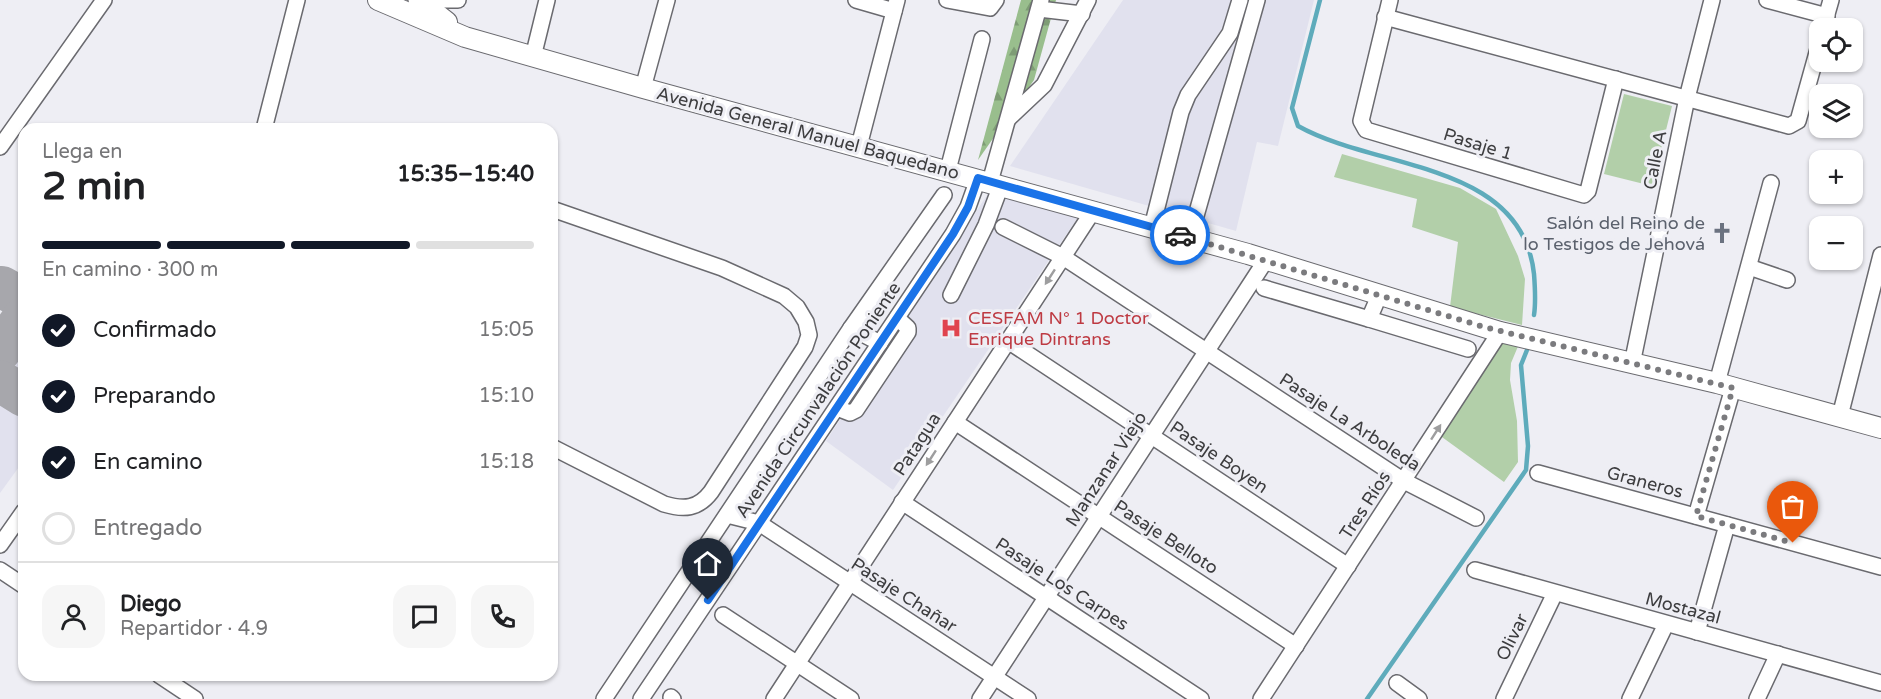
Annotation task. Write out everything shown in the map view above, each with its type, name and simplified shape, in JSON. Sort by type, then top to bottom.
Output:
[{"type":"main road","name":"Avenida General Manuel Baquedano","points":[[378,0],[465,37],[533,57],[1190,237],[1500,332],[1725,385],[1881,428]]},
{"type":"main road","name":"Avenida General Manuel Baquedano","points":[[419,1],[465,37]]},
{"type":"street","points":[[0,147],[104,0]]},
{"type":"street","points":[[266,123],[297,0]]},
{"type":"street","points":[[419,1],[458,0]]},
{"type":"street","points":[[533,57],[548,0]]},
{"type":"street","points":[[643,88],[667,0]]},
{"type":"street","points":[[856,0],[896,5],[859,146]]},
{"type":"street","points":[[947,0],[990,4]]},
{"type":"street","points":[[1010,118],[1044,85],[1088,0]]},
{"type":"street","points":[[1152,227],[1181,112],[1188,95],[1230,33],[1240,0]]},
{"type":"street","points":[[1190,237],[1257,0]]},
{"type":"street","points":[[1390,0],[1385,17],[1789,126],[1798,121],[1812,72]]},
{"type":"street","name":"Calle A","points":[[1632,364],[1687,98],[1712,0]]},
{"type":"street","points":[[1767,0],[1814,18]]},
{"type":"street","points":[[1826,18],[1831,0]]},
{"type":"street","points":[[951,295],[986,225],[990,182],[1010,118],[1040,5],[1082,14]]},
{"type":"street","name":"Pasaje 1","points":[[1385,17],[1361,121],[1366,130],[1577,194],[1584,195],[1588,191],[1616,79]]},
{"type":"street","points":[[948,170],[982,39]]},
{"type":"street","name":"Avenida Circunvalación Poniente","points":[[641,699],[961,221],[990,182]]},
{"type":"street","points":[[1696,516],[1749,267],[1772,183]]},
{"type":"street","points":[[604,699],[851,328],[944,195]]},
{"type":"street","points":[[558,211],[722,268],[784,296],[803,315],[809,335],[805,347],[729,465],[706,498],[697,506],[677,508],[664,504],[558,450]]},
{"type":"street","name":"Patagua","points":[[774,699],[1093,211]]},
{"type":"street","name":"Pasaje La Arboleda","points":[[1003,227],[1063,257],[1404,481],[1476,518]]},
{"type":"street","name":"Manzanar Viejo","points":[[980,699],[1266,260]]},
{"type":"street","points":[[1840,416],[1880,260]]},
{"type":"street","points":[[1749,267],[1787,280]]},
{"type":"street","points":[[1264,288],[1468,349]]},
{"type":"street","points":[[1369,319],[1379,296]]},
{"type":"street","points":[[837,408],[850,413],[856,410],[908,332],[908,328],[897,318]]},
{"type":"street","points":[[851,328],[880,343]]},
{"type":"street","name":"Tres Ríos","points":[[1261,699],[1500,332]]},
{"type":"street","name":"Pasaje Boyen","points":[[1008,340],[1348,566]]},
{"type":"street","name":"Pasaje Belloto","points":[[955,422],[1296,646]]},
{"type":"street","name":"Graneros","points":[[1538,473],[1881,567]]},
{"type":"street","name":"Pasaje Los Carpes","points":[[902,502],[1201,699]]},
{"type":"street","name":"Pasaje Chañar","points":[[727,515],[759,523],[1028,699]]},
{"type":"street","points":[[0,544],[18,519]]},
{"type":"street","points":[[1697,632],[1727,525]]},
{"type":"street","points":[[0,570],[18,582]]},
{"type":"street","name":"Mostazal","points":[[1474,570],[1881,683]]},
{"type":"street","name":"Olivar","points":[[1504,699],[1555,593]]},
{"type":"street","points":[[723,615],[851,699]]},
{"type":"street","points":[[1630,699],[1665,624]]},
{"type":"street","points":[[1757,699],[1778,654]]},
{"type":"street","points":[[168,681],[195,699]]},
{"type":"street","points":[[1397,683],[1419,699]]},
{"type":"shaded area","points":[[1123,0],[1314,0],[1278,146],[1257,142],[1236,231],[1010,166]]},
{"type":"shaded area","name":"CESFAM N° 1 Doctor Enrique Dintrans","points":[[989,192],[1079,216],[893,490],[826,441]]},
{"type":"shaded area","points":[[18,344],[18,468],[0,493],[0,369]]},
{"type":"green space","points":[[1021,0],[1056,0],[1034,80],[978,160]]},
{"type":"green space","points":[[1624,94],[1672,106],[1652,186],[1604,174]]},
{"type":"green space","points":[[1342,154],[1460,188],[1496,209],[1518,256],[1525,279],[1522,325],[1450,307],[1458,242],[1412,227],[1417,199],[1334,177]]},
{"type":"green space","points":[[1498,338],[1519,344],[1511,363],[1510,380],[1517,421],[1518,462],[1504,482],[1435,432]]},
{"type":"waterway","points":[[1320,0],[1292,108],[1298,126],[1330,140],[1441,174],[1475,189],[1503,209],[1524,237],[1534,274],[1534,315]]},
{"type":"waterway","points":[[1367,699],[1526,470],[1528,446],[1521,365],[1529,345]]},
{"type":"taxiway","points":[[2,287],[18,296]]},
{"type":"taxiway","points":[[0,351],[18,326]]},
{"type":"taxiway","points":[[0,381],[18,392]]},
{"type":"way so far","points":[[1180,235],[1451,318],[1544,343],[1733,388],[1696,516],[1793,543]]},
{"type":"place","name":"Salón del Reino de lo Testigos de Jehová","points":[[1722,233]]},
{"type":"place","name":"CESFAM N° 1 Doctor Enrique Dintrans","points":[[951,328]]},
{"type":"route","points":[[708,600],[953,234],[968,207],[978,178],[1180,235]]}]
